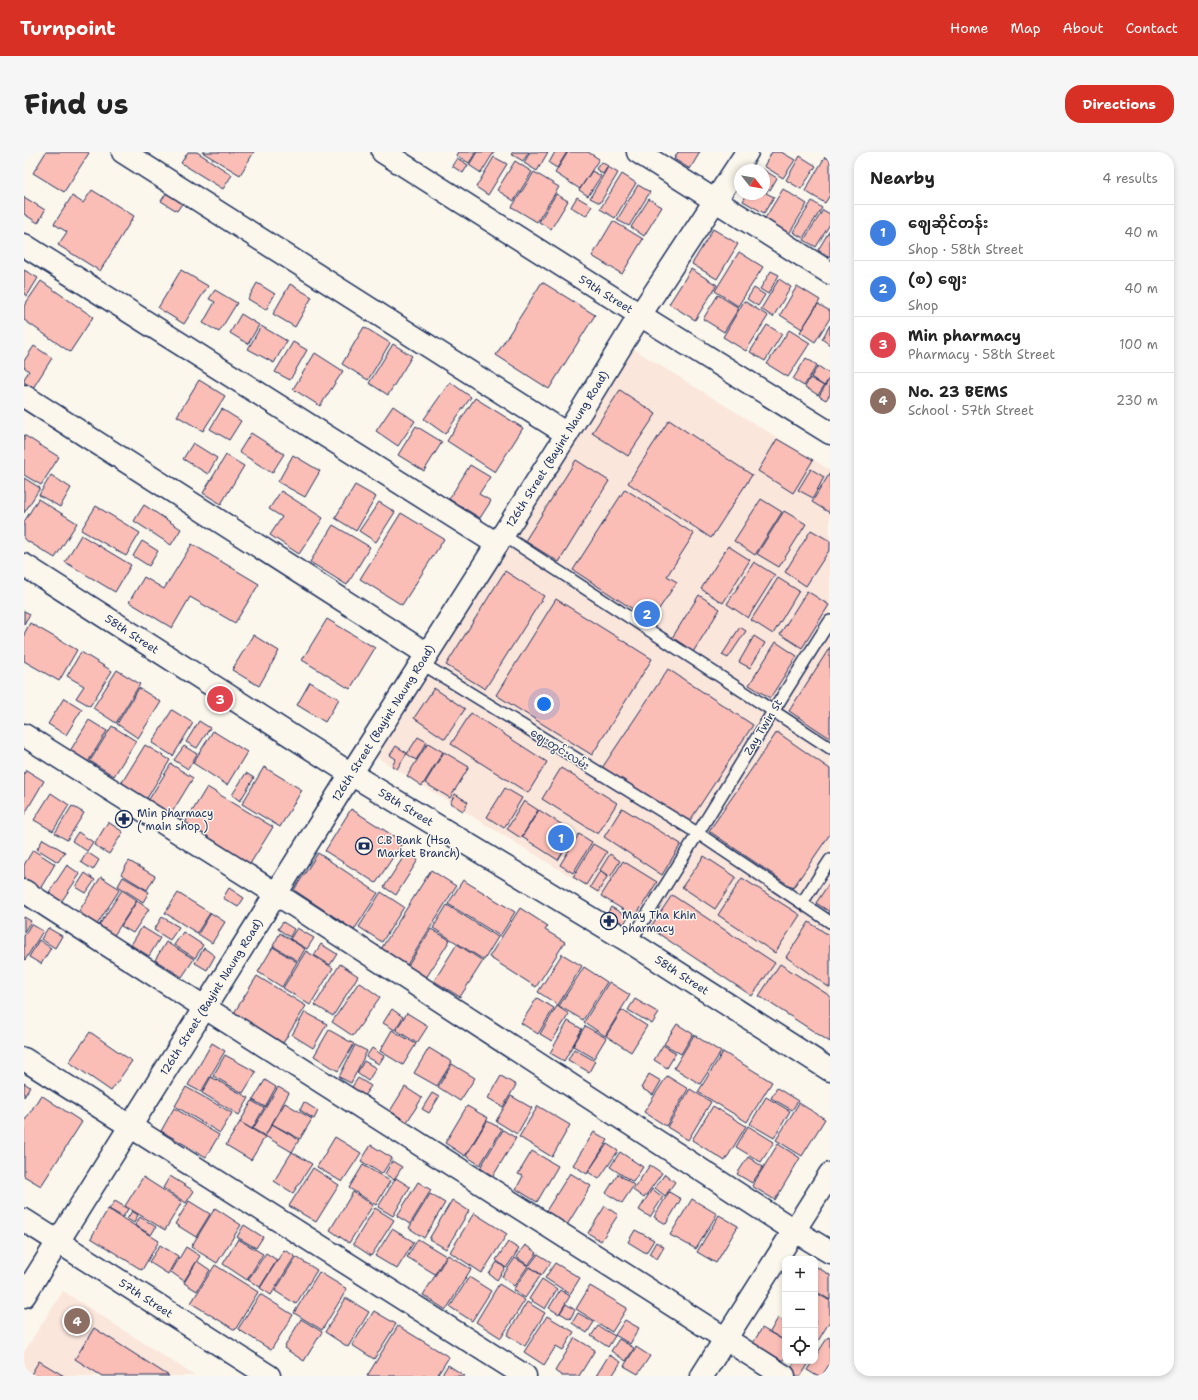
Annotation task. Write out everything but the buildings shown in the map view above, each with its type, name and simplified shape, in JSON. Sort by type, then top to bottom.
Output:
[{"type":"street","points":[[123,152],[568,434]]},
{"type":"street","name":"59th Street","points":[[385,152],[640,315],[830,433]]},
{"type":"street","points":[[638,152],[830,273]]},
{"type":"street","name":"126th Street (Bayint Naung Road)","points":[[24,1296],[275,893],[568,434],[640,315],[747,152]]},
{"type":"street","points":[[24,244],[500,540]]},
{"type":"street","points":[[24,396],[424,658]]},
{"type":"street","name":"58th Street","points":[[24,565],[351,774],[630,942],[830,1070]]},
{"type":"street","points":[[24,734],[275,893],[795,1231],[830,1252]]},
{"type":"street","points":[[24,891],[784,1376]]},
{"type":"street","points":[[24,1059],[525,1376]]},
{"type":"street","points":[[702,1376],[830,1174]]},
{"type":"street","name":"57th Street","points":[[24,1220],[268,1376]]},
{"type":"lane","points":[[500,540],[830,748]]},
{"type":"lane","name":"Zay Twin St","points":[[699,834],[772,711],[830,621]]},
{"type":"lane","name":"ဈေးတွင်းလမ်း","points":[[424,658],[699,834],[830,922]]},
{"type":"lane","points":[[630,942],[699,834]]},
{"type":"lane","points":[[802,903],[830,860]]},
{"type":"shaded area","points":[[627,345],[830,470],[830,1036],[376,757]]},
{"type":"shaded area","points":[[63,1291],[195,1376],[24,1376],[24,1352]]},
{"type":"place","name":"(စ) ဈေး","points":[[647,614]]},
{"type":"place","name":"Min pharmacy","points":[[220,699]]},
{"type":"place","name":"Min pharmacy ( main shop )","points":[[124,819]]},
{"type":"place","name":"ဈေဆိုင်တန်း","points":[[561,838]]},
{"type":"place","name":"C.B Bank (Hsa Market Branch)","points":[[364,846]]},
{"type":"place","name":"May Tha Khin pharmacy","points":[[609,921]]},
{"type":"place","name":"No. 23 BEMS","points":[[77,1321]]}]
